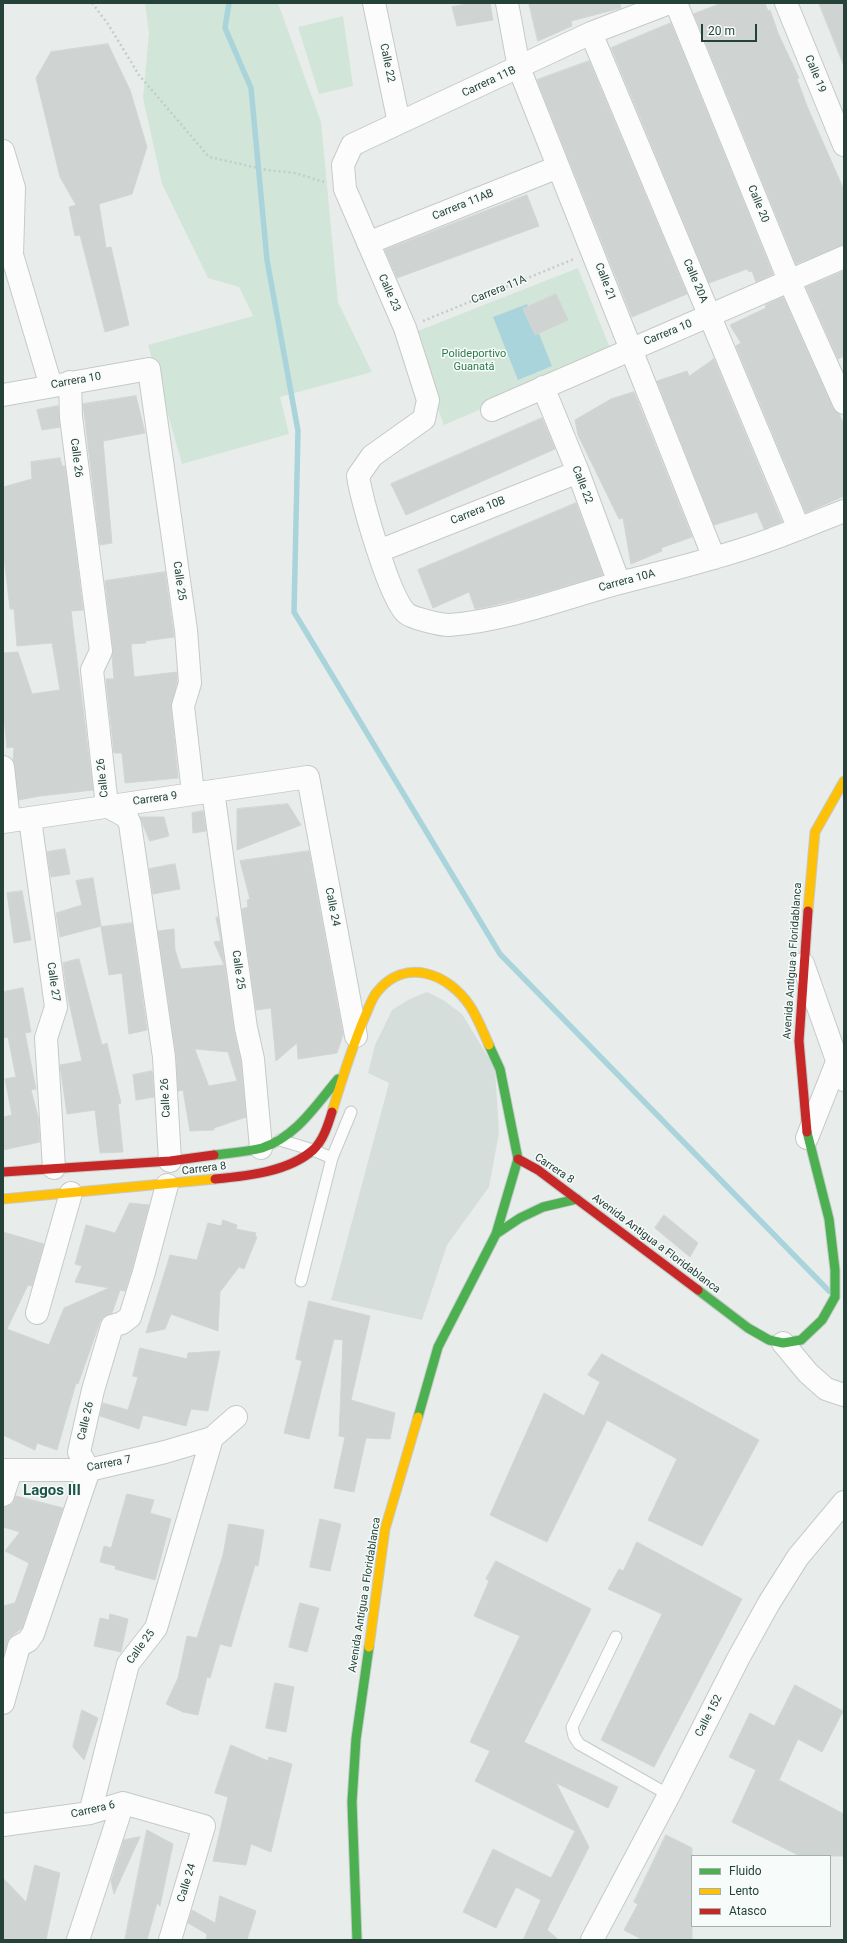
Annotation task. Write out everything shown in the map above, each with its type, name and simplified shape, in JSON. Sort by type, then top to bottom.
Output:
[{"type":"street","name":"Calle 22","points":[[374,3],[399,123]]},
{"type":"street","name":"Calle 21","points":[[507,3],[519,68],[714,558]]},
{"type":"street","name":"Carrera 11B","points":[[345,189],[343,164],[352,145],[519,68],[644,7],[669,3]]},
{"type":"street","name":"Calle 20","points":[[676,3],[789,280],[844,403]]},
{"type":"street","name":"Calle 19","points":[[786,3],[844,145]]},
{"type":"street","name":"Calle 20A","points":[[591,33],[799,528]]},
{"type":"street","name":"Calle 26","points":[[3,151],[14,188],[12,255],[60,384],[71,418],[101,651],[92,670],[106,806],[127,817],[130,824],[164,1058],[170,1161]]},
{"type":"street","name":"Carrera 11AB","points":[[368,243],[558,167]]},
{"type":"street","name":"Calle 23","points":[[345,189],[405,328],[428,400],[424,419],[372,456],[358,476],[361,494],[379,551]]},
{"type":"street","name":"Carrera 10","points":[[492,410],[844,257]]},
{"type":"street","name":"Carrera 10","points":[[3,395],[149,369]]},
{"type":"street","name":"Calle 25","points":[[149,369],[186,630],[190,683],[183,706],[203,792],[246,1028],[271,1144]]},
{"type":"street","name":"Calle 22","points":[[543,387],[578,472],[619,583]]},
{"type":"street","name":"Carrera 10B","points":[[379,551],[578,472]]},
{"type":"street","name":"Carrera 10A","points":[[379,551],[395,596],[406,614],[448,625],[500,617],[714,558],[844,511]]},
{"type":"street","name":"Calle 27","points":[[3,768],[56,1007],[46,1038],[54,1168]]},
{"type":"street","name":"Carrera 9","points":[[14,821],[106,806],[308,777]]},
{"type":"street","name":"Calle 24","points":[[308,777],[356,1036]]},
{"type":"street","name":"Avenida Antigua a Floridablanca","points":[[357,1940],[352,1802],[356,1739],[385,1528],[438,1347],[496,1234],[520,1218],[544,1207],[577,1199],[748,1328],[769,1340],[792,1342],[822,1320],[835,1297],[835,1270],[830,1218],[807,1138],[799,1041],[803,964],[815,832],[844,781]]},
{"type":"street","points":[[803,964],[841,1071],[807,1138]]},
{"type":"street","name":"Carrera 8","points":[[3,1199],[167,1185],[228,1178],[264,1172],[288,1165],[313,1150],[326,1130],[356,1036],[376,993],[390,979],[404,973],[423,972],[445,980],[470,1006],[500,1069],[518,1159],[496,1234]]},
{"type":"street","name":"Carrera 8","points":[[3,1172],[170,1161],[271,1144],[296,1130],[346,1068]]},
{"type":"street","name":"Carrera 8","points":[[518,1159],[538,1170],[577,1199]]},
{"type":"street","name":"Calle 26","points":[[89,1470],[79,1452],[81,1437],[93,1390],[112,1326],[130,1317],[144,1272],[167,1185]]},
{"type":"street","points":[[37,1313],[71,1193]]},
{"type":"street","points":[[792,1342],[808,1373],[826,1389],[844,1395]]},
{"type":"street","points":[[212,1438],[236,1417]]},
{"type":"street","name":"Calle 25","points":[[90,1813],[128,1664],[156,1628],[212,1438]]},
{"type":"street","name":"Carrera 7","points":[[7,1470],[89,1470],[165,1452],[212,1438]]},
{"type":"street","points":[[3,1495],[7,1470]]},
{"type":"street","points":[[3,1703],[19,1646],[28,1641],[33,1634],[89,1470]]},
{"type":"street","name":"Calle 152","points":[[592,1940],[669,1796],[739,1657],[769,1603],[798,1558],[844,1502]]},
{"type":"street","points":[[78,1940],[123,1803]]},
{"type":"street","name":"Carrera 6","points":[[3,1825],[90,1813],[123,1803],[204,1826]]},
{"type":"street","name":"Calle 24","points":[[170,1940],[204,1826]]},
{"type":"lane","points":[[301,1280],[332,1158],[351,1112]]},
{"type":"lane","points":[[304,1120],[341,1135]]},
{"type":"lane","points":[[271,1144],[313,1150],[332,1158]]},
{"type":"lane","points":[[616,1637],[572,1727],[574,1736],[579,1744],[669,1796]]},
{"type":"path","points":[[92,3],[108,24],[140,75],[209,157],[267,170],[296,173],[345,189]]},
{"type":"path","name":"Carrera 11A","points":[[405,328],[593,251]]},
{"type":"shaded area","points":[[427,992],[443,1000],[462,1014],[495,1068],[499,1133],[489,1187],[447,1245],[422,1320],[331,1300],[389,1083],[368,1073],[375,1045],[392,1010],[408,1000]]},
{"type":"green space","points":[[145,3],[278,3],[321,122],[338,302],[372,372],[280,397],[289,434],[182,464],[148,345],[253,316],[239,287],[208,278],[162,184],[143,98],[149,33]]},
{"type":"green space","points":[[343,16],[353,86],[319,94],[298,27]]},
{"type":"green space","name":"Polideportivo Guanatá","points":[[578,268],[612,353],[444,425],[410,334]]},
{"type":"water","points":[[527,304],[552,366],[518,380],[493,317]]},
{"type":"building","points":[[472,3],[490,3],[493,20],[457,26],[452,7]]},
{"type":"building","points":[[529,3],[620,3],[621,8],[571,21],[572,26],[538,41]]},
{"type":"building","points":[[722,3],[765,3],[768,11],[770,10],[778,33],[799,78],[797,79],[807,106],[844,190],[844,245],[796,264],[694,14]]},
{"type":"building","points":[[819,3],[844,3],[843,63]]},
{"type":"building","points":[[671,23],[773,274],[756,282],[752,271],[749,272],[747,269],[709,283],[611,48]]},
{"type":"building","points":[[108,44],[130,90],[147,147],[132,194],[99,204],[106,248],[111,247],[129,325],[105,332],[80,235],[75,236],[69,207],[76,205],[60,177],[36,78],[51,52]]},
{"type":"building","points":[[589,61],[687,294],[632,317],[537,80]]},
{"type":"building","points":[[527,195],[539,226],[397,278],[385,250]]},
{"type":"building","points":[[844,271],[844,356],[838,359],[806,287]]},
{"type":"building","points":[[556,294],[568,320],[535,335],[523,309]]},
{"type":"building","points":[[783,297],[833,408],[839,414],[844,424],[844,496],[806,513],[736,346],[741,343],[730,325],[766,308],[765,305]]},
{"type":"building","points":[[714,359],[782,522],[764,529],[757,512],[714,525],[657,381],[687,371],[689,376]]},
{"type":"building","points":[[634,392],[692,537],[661,548],[662,551],[631,564],[623,518],[619,519],[578,435],[575,420],[611,399]]},
{"type":"building","points":[[136,396],[145,433],[103,441],[112,543],[100,545],[83,404]]},
{"type":"building","points":[[58,406],[60,427],[42,430],[37,410]]},
{"type":"building","points":[[542,418],[555,449],[406,515],[391,484]]},
{"type":"building","points":[[60,458],[62,466],[65,466],[83,610],[71,611],[93,790],[19,800],[13,760],[14,747],[7,748],[3,708],[3,653],[18,652],[32,694],[60,690],[52,643],[17,646],[14,609],[10,609],[3,548],[3,487],[32,479],[31,462]]},
{"type":"building","points":[[576,503],[603,575],[524,598],[486,607],[475,609],[469,592],[433,608],[418,570]]},
{"type":"building","points":[[165,572],[174,637],[145,641],[146,643],[131,644],[134,677],[177,672],[177,682],[171,707],[178,778],[125,783],[122,753],[114,753],[106,679],[114,679],[112,657],[113,649],[105,581]]},
{"type":"building","points":[[288,804],[301,825],[237,850],[237,809]]},
{"type":"building","points":[[203,811],[206,831],[193,833],[192,813]]},
{"type":"building","points":[[140,817],[164,817],[169,836],[150,841]]},
{"type":"building","points":[[65,849],[70,874],[51,877],[47,852]]},
{"type":"building","points":[[309,851],[343,1035],[337,1053],[298,1059],[297,1043],[276,1061],[271,1008],[256,1010],[242,909],[248,907],[247,900],[250,899],[240,861]]},
{"type":"building","points":[[175,864],[180,889],[153,894],[149,869]]},
{"type":"building","points":[[93,878],[101,926],[60,937],[56,913],[82,905],[76,881]]},
{"type":"building","points":[[22,891],[31,940],[14,943],[7,893]]},
{"type":"building","points":[[218,917],[234,1030],[241,1061],[246,1117],[214,1128],[214,1130],[190,1131],[183,1090],[178,1091],[176,1055],[158,931],[174,929],[175,950],[181,969],[224,965],[214,942],[221,941],[216,918]],"holes":[[[195,1049],[228,1052],[237,1081],[209,1086]]]},
{"type":"building","points":[[132,923],[147,1030],[129,1034],[122,973],[109,975],[101,927]]},
{"type":"building","points":[[79,959],[102,1045],[107,1043],[121,1103],[118,1104],[123,1152],[100,1153],[95,1110],[67,1114],[60,1065],[82,1061],[67,993],[63,963]]},
{"type":"building","points":[[23,988],[31,1032],[25,1033],[36,1089],[31,1090],[38,1117],[40,1142],[3,1150],[3,1117],[12,1115],[5,1079],[16,1077],[8,1037],[3,1038],[3,992]]},
{"type":"building","points":[[152,1071],[154,1097],[136,1100],[133,1075]]},
{"type":"building","points":[[130,1203],[149,1205],[125,1291],[120,1290],[112,1313],[103,1317],[100,1322],[78,1384],[76,1383],[57,1450],[37,1443],[35,1450],[3,1435],[3,1232],[44,1244],[32,1286],[28,1285],[7,1329],[49,1345],[64,1308],[109,1288],[75,1282],[82,1266],[75,1264],[86,1225],[115,1233]]},
{"type":"building","points":[[664,1215],[698,1243],[690,1257],[655,1228]]},
{"type":"building","points":[[223,1220],[237,1225],[236,1229],[256,1233],[255,1236],[257,1237],[244,1269],[239,1267],[220,1292],[218,1331],[171,1314],[165,1329],[146,1333],[170,1255],[197,1260],[208,1223],[221,1226]]},
{"type":"building","points":[[309,1301],[370,1316],[351,1400],[395,1413],[390,1439],[366,1438],[354,1492],[334,1488],[345,1437],[339,1436],[343,1340],[334,1339],[309,1439],[284,1433],[302,1361],[296,1359]]},
{"type":"building","points":[[140,1348],[187,1359],[188,1353],[220,1351],[208,1411],[191,1409],[186,1426],[143,1415],[139,1429],[100,1416],[103,1403],[128,1410],[138,1377],[133,1376]]},
{"type":"building","points":[[602,1354],[759,1440],[702,1546],[648,1520],[677,1459],[607,1420],[547,1542],[490,1515],[544,1393],[584,1416],[600,1382],[588,1375]]},
{"type":"building","points":[[127,1494],[154,1500],[150,1513],[171,1519],[155,1580],[115,1569],[116,1566],[100,1562],[104,1546],[111,1548]]},
{"type":"building","points":[[16,1496],[63,1508],[22,1628],[9,1638],[3,1657],[3,1606],[15,1603],[29,1563],[5,1551],[20,1532],[3,1527],[4,1507],[12,1504]]},
{"type":"building","points":[[320,1519],[341,1524],[330,1571],[310,1567]]},
{"type":"building","points":[[229,1524],[264,1530],[258,1566],[255,1565],[231,1647],[220,1644],[210,1678],[207,1677],[198,1715],[183,1712],[166,1704],[178,1678],[187,1636],[197,1638],[223,1555]]},
{"type":"building","points":[[637,1542],[742,1599],[654,1767],[601,1740],[662,1614],[608,1589],[619,1569],[623,1571]]},
{"type":"building","points":[[496,1561],[591,1609],[524,1742],[618,1787],[608,1808],[556,1783],[589,1847],[547,1930],[559,1940],[523,1940],[541,1900],[516,1887],[496,1928],[463,1912],[493,1849],[551,1878],[575,1831],[475,1781],[490,1751],[470,1742],[520,1636],[474,1616],[489,1581],[486,1579]]},
{"type":"building","points":[[300,1603],[319,1608],[307,1652],[289,1647]]},
{"type":"building","points":[[110,1614],[128,1619],[121,1652],[94,1646],[100,1618],[109,1620]]},
{"type":"building","points":[[275,1683],[294,1687],[286,1732],[266,1728]]},
{"type":"building","points":[[795,1685],[843,1711],[822,1752],[798,1739],[779,1780],[844,1814],[844,1856],[798,1855],[732,1822],[756,1770],[729,1757],[750,1713],[774,1726]]},
{"type":"building","points":[[82,1710],[98,1718],[84,1760],[73,1747]]},
{"type":"building","points":[[231,1745],[268,1761],[269,1757],[292,1764],[271,1852],[251,1844],[246,1865],[213,1861],[228,1797],[215,1793]]},
{"type":"building","points":[[147,1830],[173,1844],[160,1906],[157,1903],[147,1940],[125,1940]]},
{"type":"building","points":[[666,1835],[692,1848],[692,1940],[643,1940],[624,1930],[638,1904],[634,1902]]},
{"type":"building","points":[[140,1837],[114,1894],[111,1881],[124,1840]]},
{"type":"building","points":[[35,1865],[60,1873],[46,1940],[3,1940],[3,1878],[26,1902]]},
{"type":"building","points":[[220,1896],[256,1911],[247,1940],[206,1940],[207,1934],[188,1923],[192,1910],[215,1923]]},
{"type":"waterway","points":[[229,3],[225,28],[251,88],[267,260],[298,431],[294,612],[500,954],[829,1291]]},
{"type":"traffic: fast","points":[[489,1045],[500,1069],[518,1159],[496,1234]]},
{"type":"traffic: fast","points":[[214,1155],[262,1148],[274,1143],[295,1128],[338,1079]]},
{"type":"traffic: fast","points":[[698,1290],[748,1328],[769,1340],[783,1343],[801,1340],[822,1320],[835,1297],[835,1270],[829,1219],[807,1132]]},
{"type":"traffic: fast","points":[[418,1417],[438,1347],[496,1234],[520,1218],[543,1207],[577,1199]]},
{"type":"traffic: fast","points":[[357,1940],[352,1802],[356,1739],[369,1647]]},
{"type":"traffic: slow","points":[[808,911],[815,832],[844,781]]},
{"type":"traffic: slow","points":[[332,1112],[343,1075],[372,1000],[377,992],[388,981],[400,975],[413,972],[426,974],[438,978],[450,985],[461,994],[470,1006],[489,1045]]},
{"type":"traffic: slow","points":[[3,1199],[215,1179]]},
{"type":"traffic: slow","points":[[369,1647],[385,1529],[418,1417]]},
{"type":"traffic: jam","points":[[807,1132],[799,1041],[808,911]]},
{"type":"traffic: jam","points":[[215,1179],[267,1172],[292,1163],[303,1157],[313,1150],[320,1142],[332,1112]]},
{"type":"traffic: jam","points":[[3,1172],[170,1161],[214,1155]]},
{"type":"traffic: jam","points":[[518,1159],[538,1170],[698,1290]]},
{"type":"district","name":"Lagos III","points":[[52,1491]]}]
